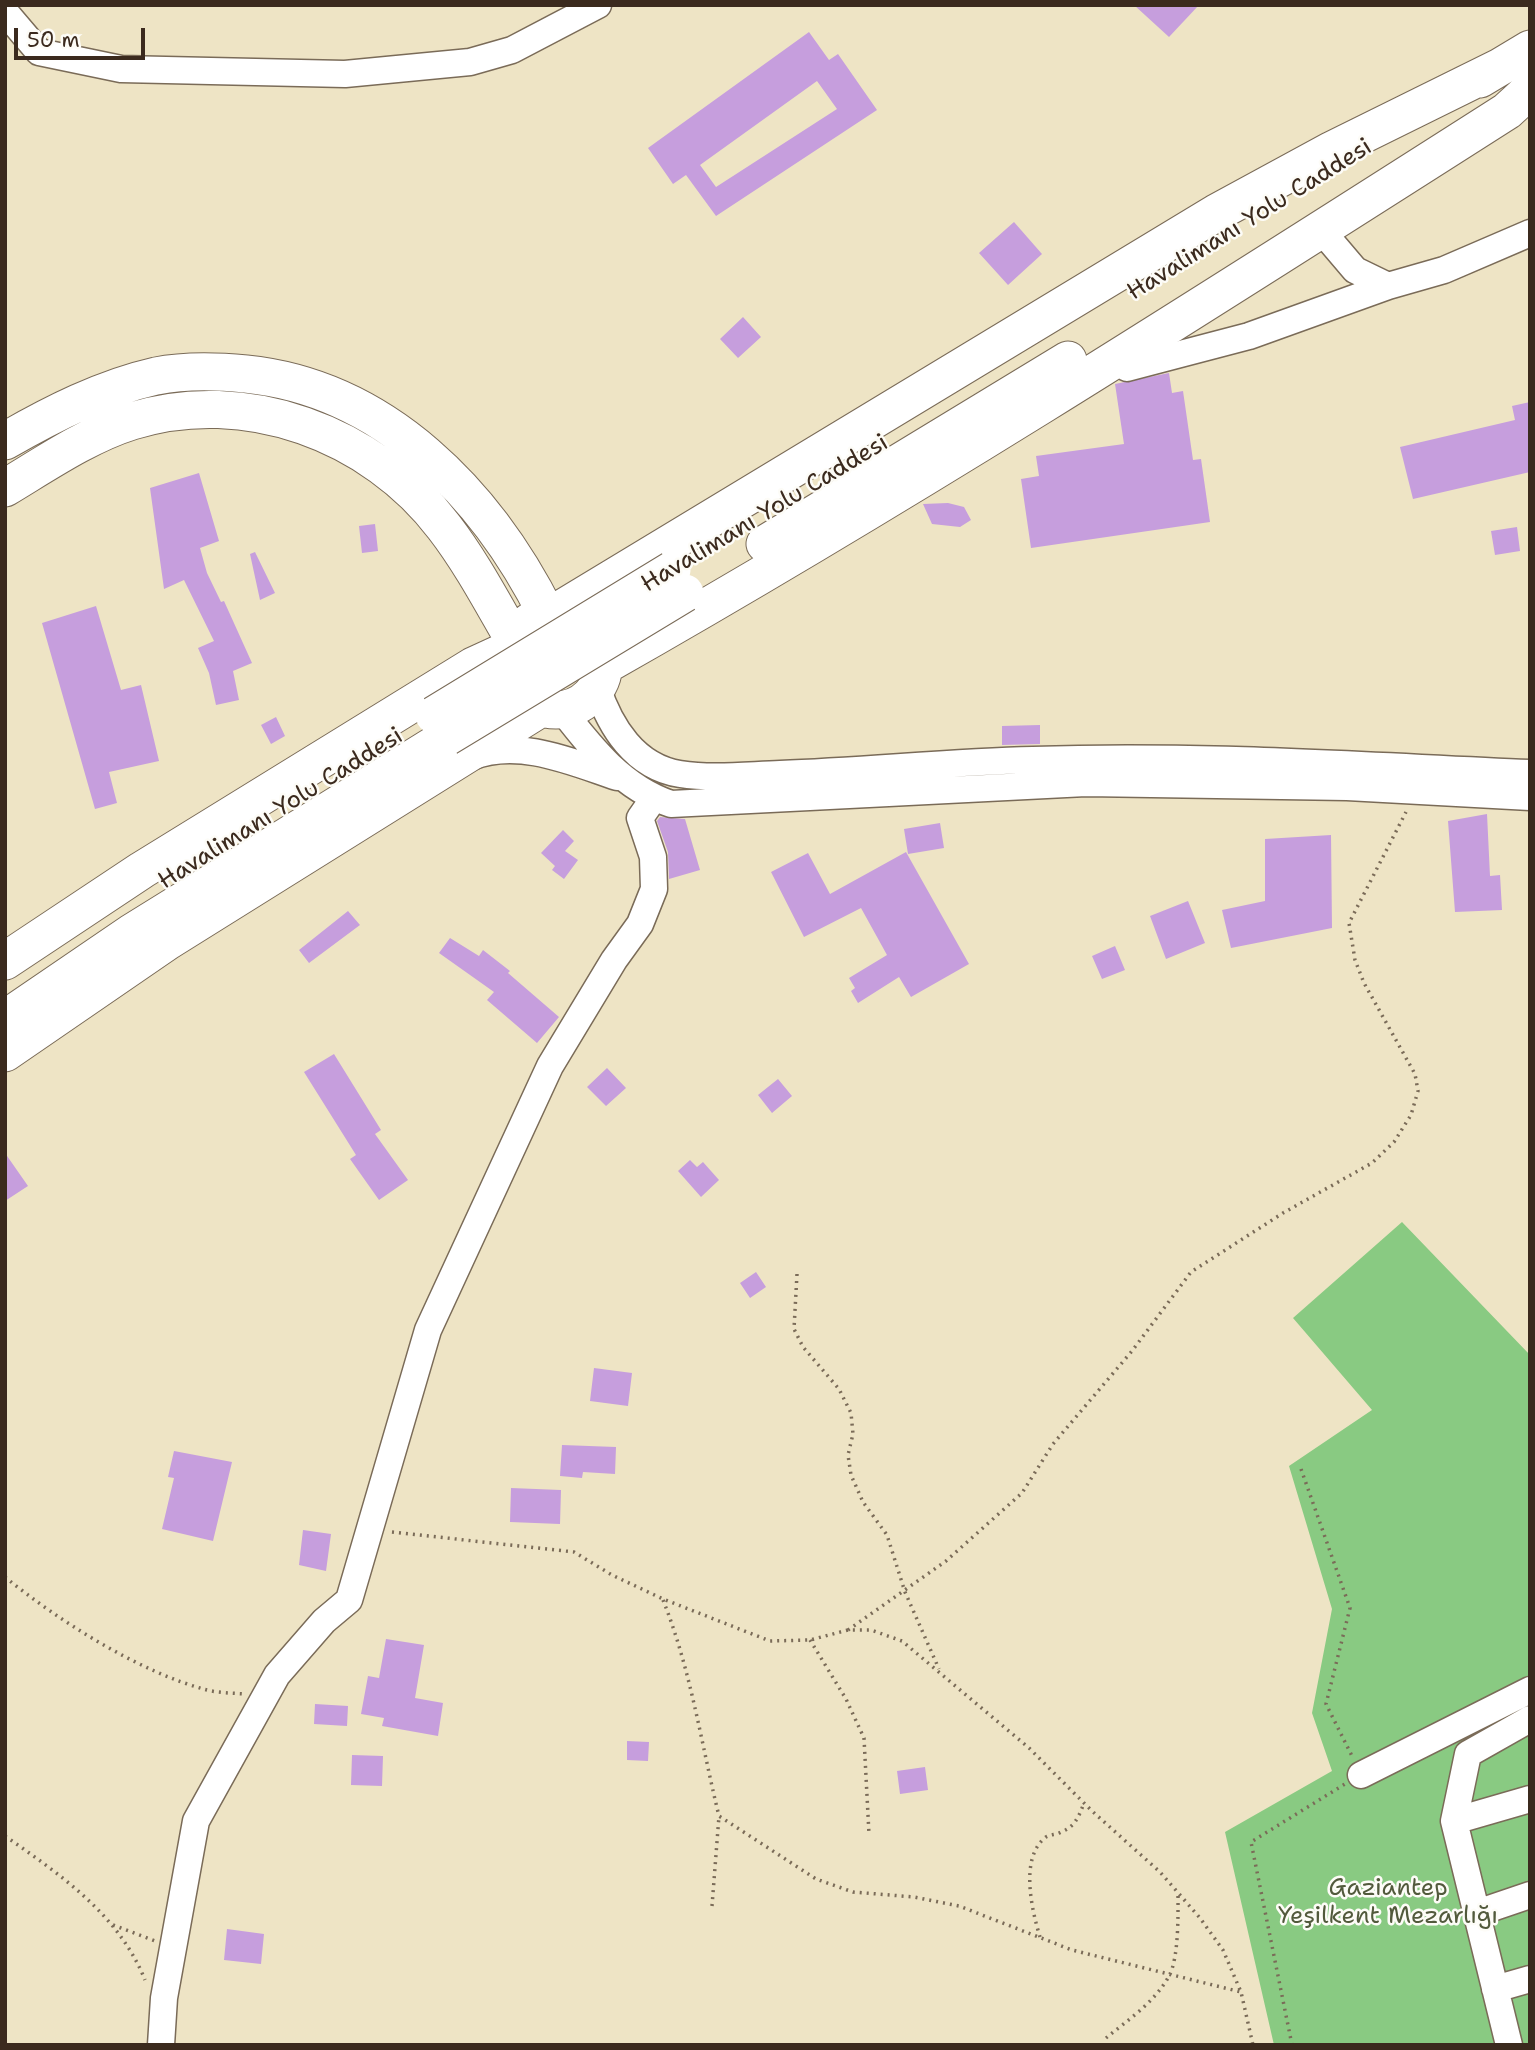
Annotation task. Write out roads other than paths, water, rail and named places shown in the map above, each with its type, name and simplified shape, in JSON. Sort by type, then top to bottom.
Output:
[{"type":"highway","name":"Havalimanı Yolu Caddesi","points":[[5,1019],[131,933],[445,739],[678,581],[1515,58]]},
{"type":"highway","points":[[5,961],[142,870],[473,666],[512,645],[527,624],[550,615],[1216,213],[1332,150],[1515,58]]},
{"type":"highway","name":"Havalimanı Yolu Caddesi","points":[[678,581],[1297,219],[1530,89]]},
{"type":"highway","points":[[5,1053],[168,941],[445,739],[582,703],[600,677],[1321,230],[1507,111],[1530,89]]},
{"type":"highway","points":[[5,441],[109,390],[157,376],[207,370],[280,378],[330,393],[377,417],[424,451],[478,507],[550,615]]},
{"type":"highway","points":[[5,488],[93,437],[132,421],[177,413],[230,410],[288,420],[347,443],[395,475],[443,526],[512,645],[512,680],[524,697],[552,709]]},
{"type":"highway","points":[[550,615],[569,616],[588,626],[601,644],[600,677]]},
{"type":"highway","name":"Havalimanı Yolu Caddesi","points":[[5,986],[130,903],[445,739]]},
{"type":"street","points":[[5,12],[39,52],[121,69],[345,74],[470,62],[512,50],[598,5]]},
{"type":"street","points":[[1321,230],[1355,270],[1388,286]]},
{"type":"street","points":[[1126,368],[1249,336],[1388,286],[1444,270],[1530,233]]},
{"type":"street","points":[[600,677],[612,724],[629,748],[648,762],[678,774],[828,773],[1043,759],[1199,758],[1530,773]]},
{"type":"street","points":[[552,709],[625,780],[654,798],[671,804],[1086,783],[1347,786],[1530,797]]},
{"type":"street","points":[[445,739],[482,753],[537,752],[625,780]]},
{"type":"street","points":[[161,2045],[164,1998],[196,1821],[277,1675],[324,1621],[349,1600],[428,1330],[474,1226],[551,1066],[614,960],[640,924],[654,889],[653,857],[640,818],[654,798]]},
{"type":"street","points":[[1361,1774],[1530,1690]]},
{"type":"street","points":[[1509,2045],[1454,1821],[1468,1754],[1530,1719]]},
{"type":"street","points":[[1454,1821],[1530,1799]]},
{"type":"street","points":[[1477,1913],[1530,1895]]},
{"type":"street","points":[[1496,1989],[1530,1979]]},
{"type":"park label","name":"Gaziantep Yeşilkent Mezarlığı","points":[[1388,1903]]}]
